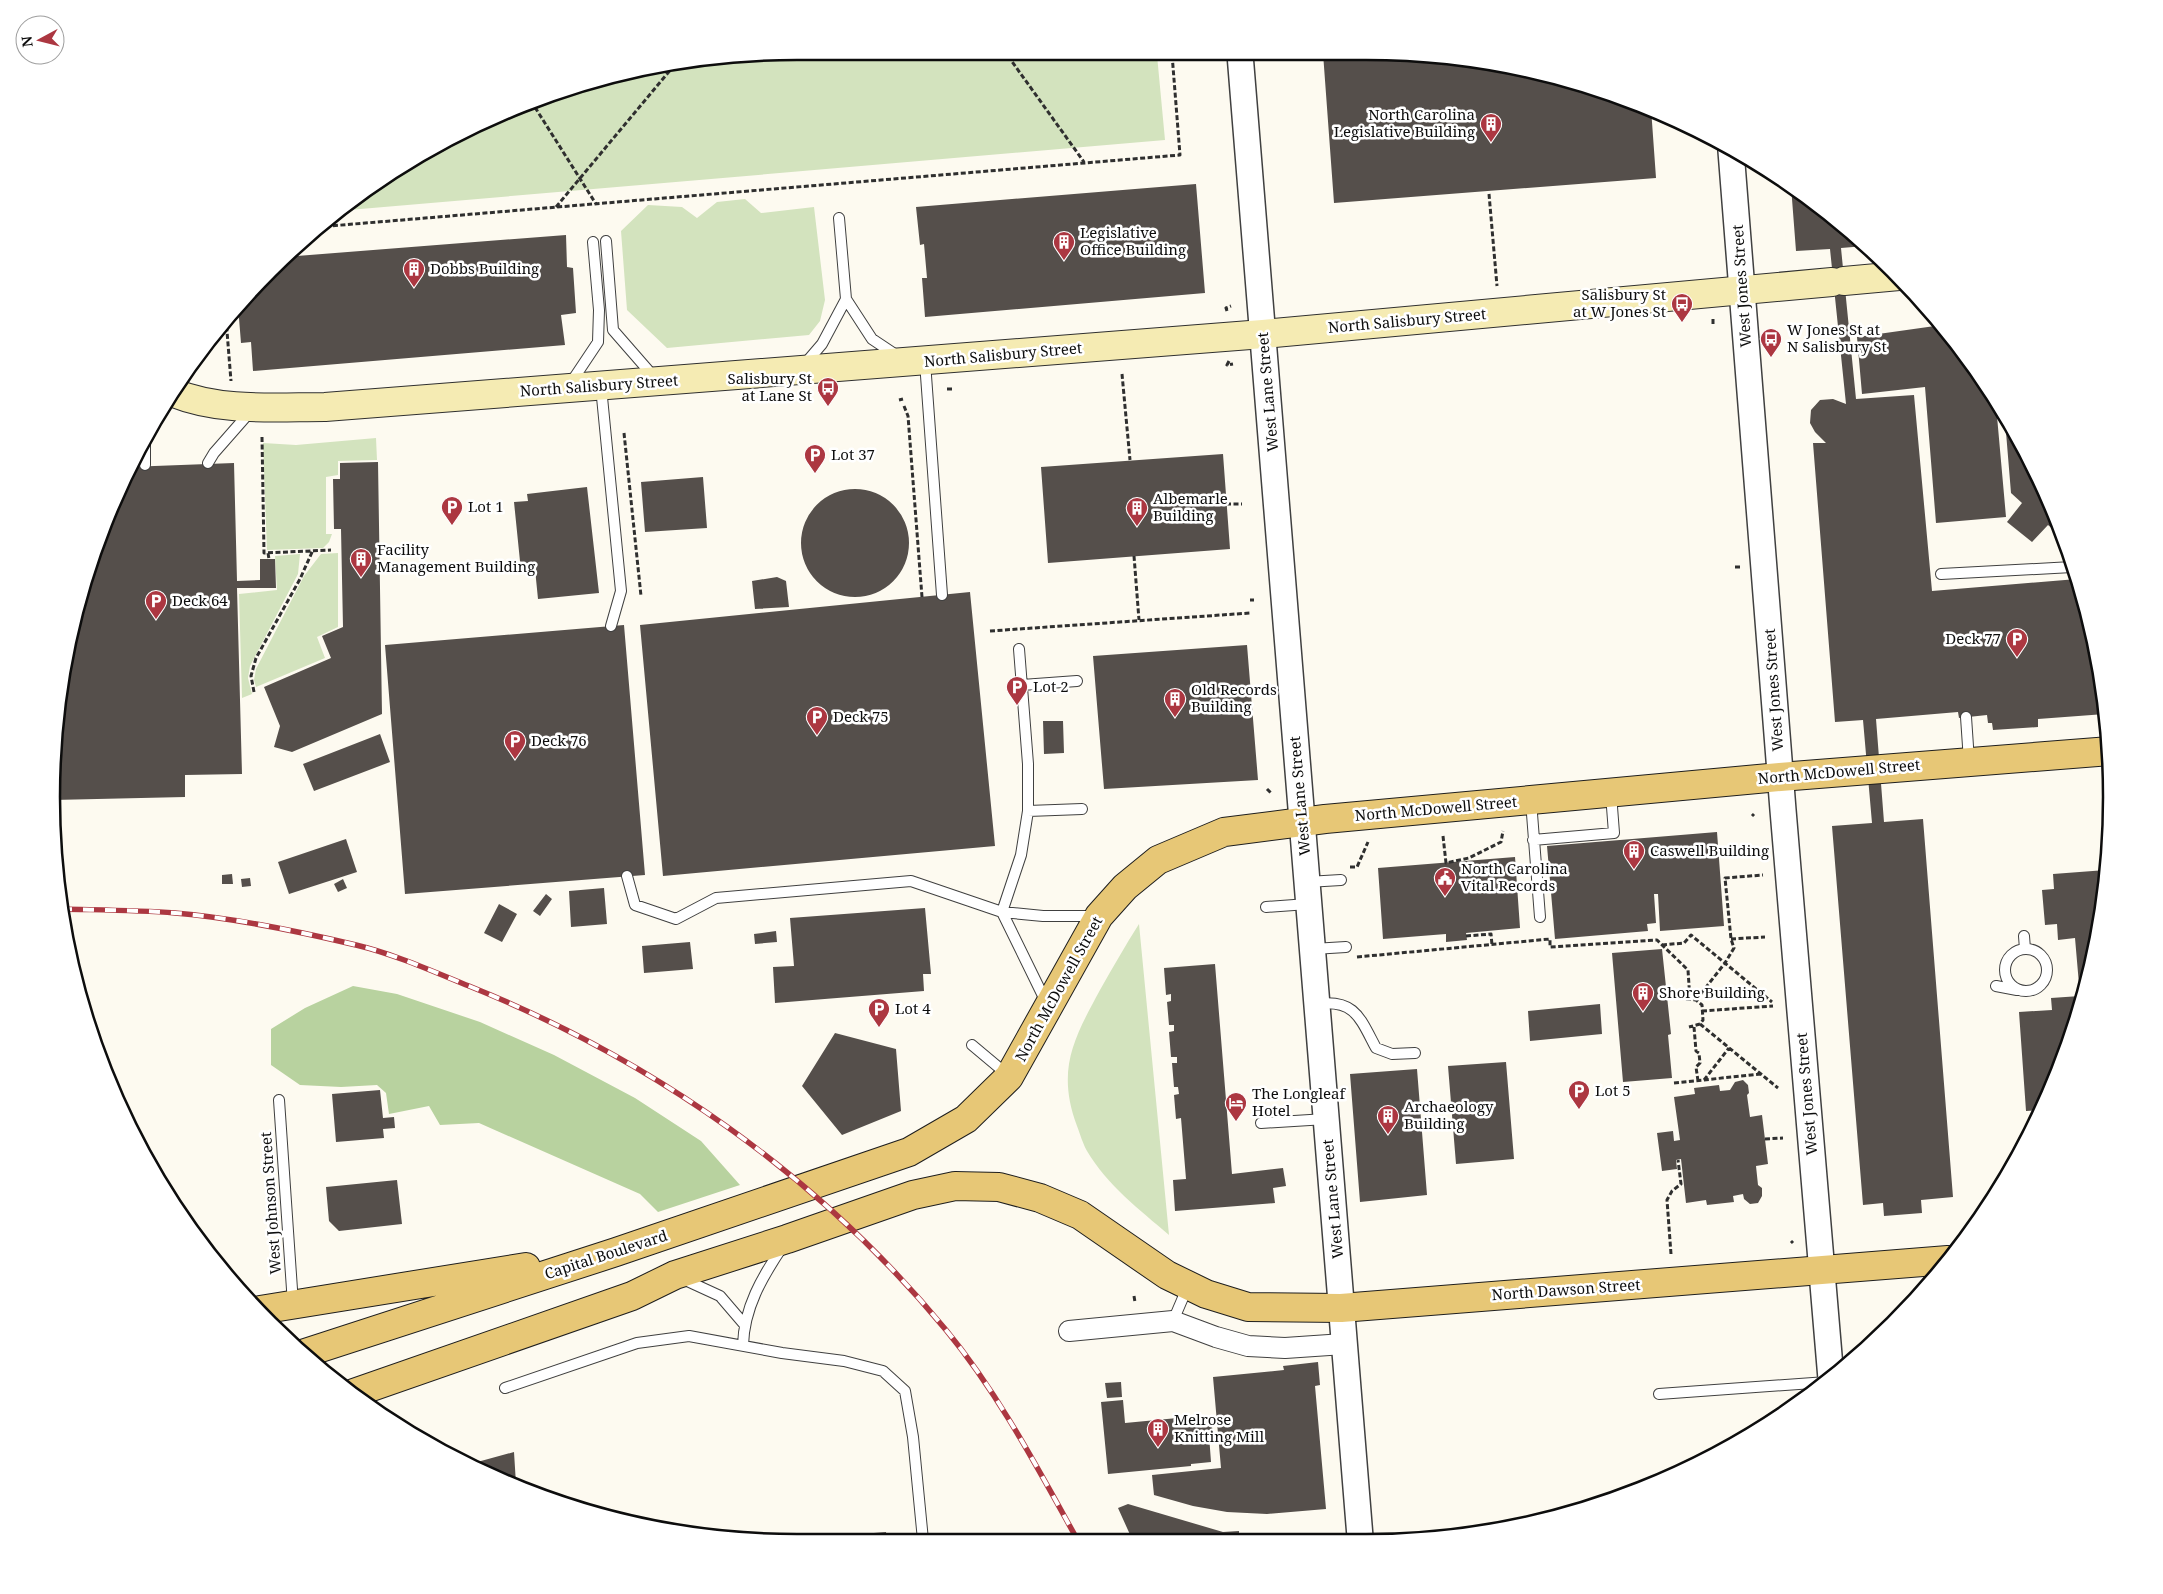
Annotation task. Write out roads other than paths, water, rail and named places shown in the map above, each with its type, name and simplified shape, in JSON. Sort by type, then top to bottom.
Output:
[{"type":"main road","name":"North Salisbury Street","points":[[180,395],[188,398],[254,407],[324,407],[1263,334],[1888,277]]},
{"type":"main road","name":"North McDowell Street","points":[[909,1152],[966,1119],[1009,1077],[1099,916],[1126,887],[1158,860],[1224,832],[1302,821],[1780,777],[2101,752]]},
{"type":"main road","name":"Capital Boulevard","points":[[311,1351],[616,1252],[909,1152]]},
{"type":"main road","name":"North Dawson Street","points":[[787,1239],[913,1195],[956,1186],[999,1187],[1040,1198],[1080,1215],[1167,1275],[1206,1294],[1248,1307],[1341,1308],[1939,1261]]},
{"type":"main road","points":[[360,1391],[632,1296],[675,1275],[787,1239]]},
{"type":"main road","points":[[267,1309],[616,1252]]},
{"type":"street","name":"West Lane Street","points":[[1240,60],[1360,1534]]},
{"type":"street","name":"West Jones Street","points":[[1731,157],[1780,777],[1830,1369]]},
{"type":"street","points":[[1068,1331],[1173,1321],[1216,1337],[1248,1346],[1285,1348],[1344,1344]]},
{"type":"lane","points":[[839,218],[846,299],[872,339],[916,362],[942,595]]},
{"type":"lane","points":[[606,241],[613,330],[659,382]]},
{"type":"lane","points":[[566,389],[598,342],[599,310],[593,242]]},
{"type":"lane","points":[[798,371],[822,344],[846,299]]},
{"type":"lane","points":[[601,386],[621,591],[611,626]]},
{"type":"lane","points":[[208,464],[214,453],[254,407]]},
{"type":"lane","points":[[145,455],[145,465]]},
{"type":"lane","points":[[1941,574],[2066,567]]},
{"type":"lane","points":[[1019,649],[1028,764],[1028,811],[1021,855],[1002,912],[1048,1007]]},
{"type":"lane","points":[[1022,685],[1077,681]]},
{"type":"lane","points":[[1966,717],[1969,762]]},
{"type":"lane","points":[[1533,840],[1614,833],[1611,794]]},
{"type":"lane","points":[[1531,801],[1540,917]]},
{"type":"lane","points":[[1028,811],[1082,809]]},
{"type":"lane","points":[[627,876],[635,905],[676,920],[716,898],[911,881],[1002,912],[1043,916],[1099,916]]},
{"type":"lane","points":[[1266,907],[1341,880]]},
{"type":"lane","points":[[2024,936],[2025,949]]},
{"type":"lane","points":[[1313,950],[1346,948]]},
{"type":"lane","points":[[1996,986],[2020,990],[2035,989],[2042,984],[2047,972],[2045,960],[2033,950],[2025,949],[2016,952],[2010,956],[2006,966],[2006,977],[2010,984],[2020,990]]},
{"type":"lane","points":[[1317,1004],[1331,1002],[1345,1004],[1363,1022],[1376,1048],[1392,1054],[1415,1052]]},
{"type":"lane","points":[[972,1045],[1009,1077]]},
{"type":"lane","name":"West Johnson Street","points":[[279,1100],[294,1305]]},
{"type":"lane","points":[[1261,1123],[1326,1119]]},
{"type":"lane","points":[[743,1345],[744,1324],[764,1275],[787,1239]]},
{"type":"lane","points":[[675,1275],[720,1296],[744,1324]]},
{"type":"lane","points":[[1173,1321],[1188,1286]]},
{"type":"lane","points":[[504,1388],[637,1343],[689,1336],[782,1353],[844,1361],[883,1371],[905,1392],[913,1437],[922,1534]]},
{"type":"lane","points":[[1659,1394],[1814,1383]]},
{"type":"railway","points":[[69,909],[198,915],[289,930],[370,949],[427,969],[537,1016],[603,1049],[667,1087],[729,1128],[788,1173],[844,1222],[897,1274],[946,1330],[983,1379],[1016,1431],[1074,1534]]},
{"type":"place","name":"North Carolina Legislative Building","points":[[1491,143]]},
{"type":"place","name":"Legislative Office Building","points":[[1064,261]]},
{"type":"place","name":"Dobbs Building","points":[[414,288]]},
{"type":"place","name":"Salisbury St at W Jones St","points":[[1682,323]]},
{"type":"place","name":"W Jones St at N Salisbury St","points":[[1771,358]]},
{"type":"place","name":"Salisbury St at Lane St","points":[[828,407]]},
{"type":"place","name":"Lot 37","points":[[815,474]]},
{"type":"place","name":"Lot 1","points":[[452,526]]},
{"type":"place","name":"Albemarle Building","points":[[1137,527]]},
{"type":"place","name":"Facility Management Building","points":[[361,578]]},
{"type":"place","name":"Deck 64","points":[[156,620]]},
{"type":"place","name":"Deck 77","points":[[2017,658]]},
{"type":"place","name":"Lot 2","points":[[1017,706]]},
{"type":"place","name":"Old Records Building","points":[[1175,718]]},
{"type":"place","name":"Deck 75","points":[[817,736]]},
{"type":"place","name":"Deck 76","points":[[515,760]]},
{"type":"place","name":"Caswell Building","points":[[1634,870]]},
{"type":"place","name":"North Carolina Vital Records","points":[[1445,897]]},
{"type":"place","name":"Shore Building","points":[[1643,1012]]},
{"type":"place","name":"Lot 4","points":[[879,1028]]},
{"type":"place","name":"Lot 5","points":[[1579,1110]]},
{"type":"place","name":"The Longleaf Hotel","points":[[1236,1122]]},
{"type":"place","name":"Archaeology Building","points":[[1388,1135]]},
{"type":"place","name":"Melrose Knitting Mill","points":[[1158,1448]]}]
